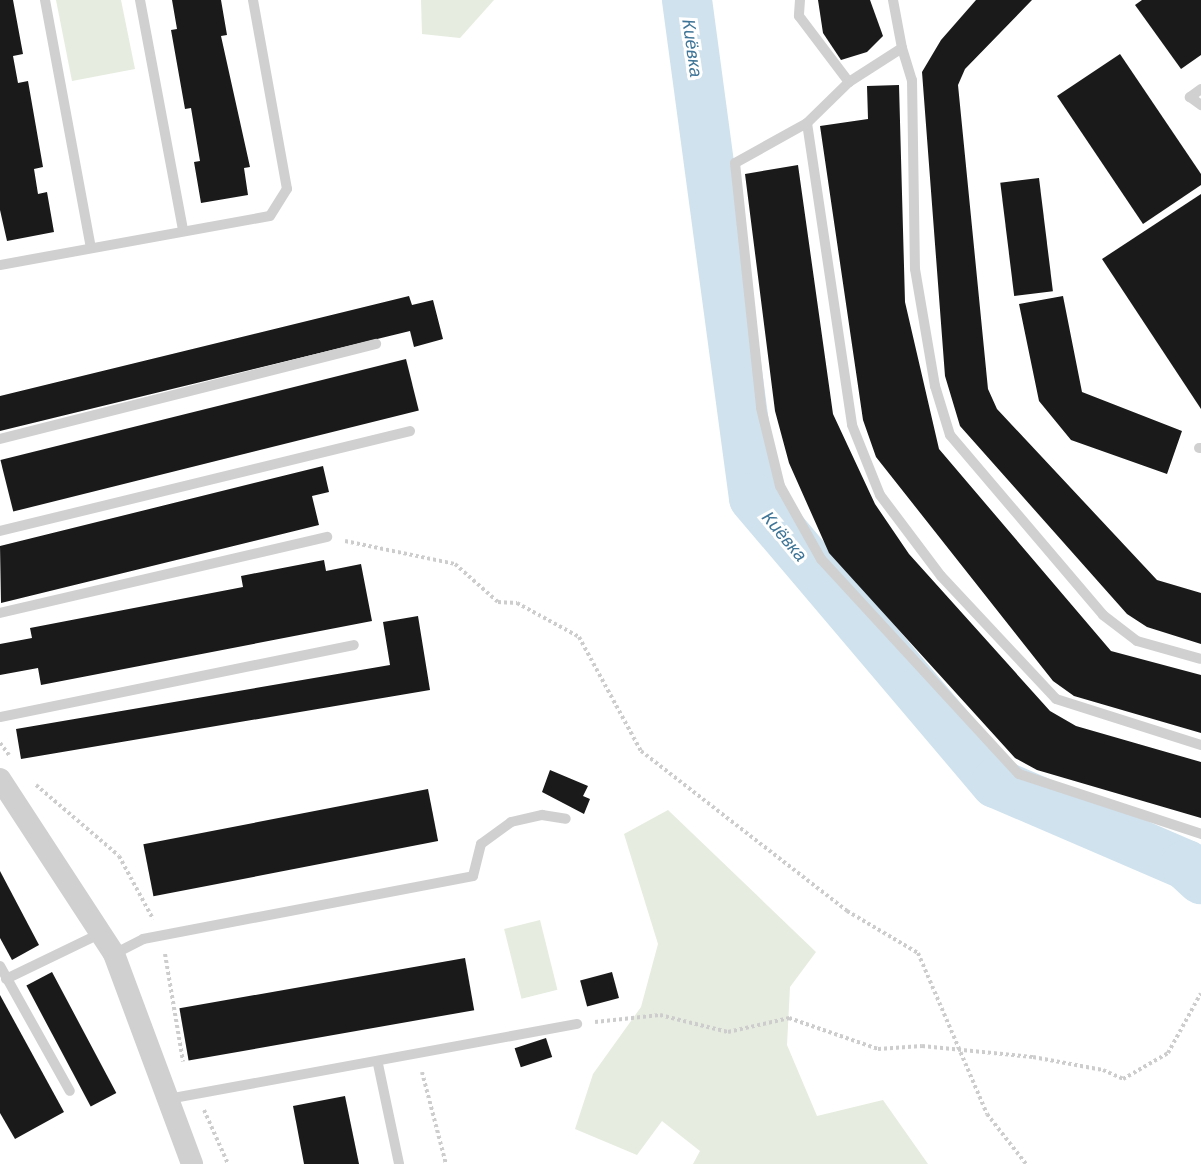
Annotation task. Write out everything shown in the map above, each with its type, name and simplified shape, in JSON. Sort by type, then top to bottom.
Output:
[{"type":"street","points":[[0,779],[114,954],[192,1164]]},
{"type":"lane","points":[[45,0],[91,247]]},
{"type":"lane","points":[[140,0],[183,230]]},
{"type":"lane","points":[[0,265],[270,216],[287,189],[253,0]]},
{"type":"lane","points":[[800,0],[800,16],[849,82]]},
{"type":"lane","points":[[893,0],[902,48],[912,80],[915,269],[935,386],[950,435],[1102,615],[1137,641],[1201,659]]},
{"type":"lane","points":[[902,48],[849,82],[807,123],[735,163],[761,408],[786,496],[821,559],[1020,774],[1201,834]]},
{"type":"lane","points":[[1201,89],[1190,97],[1201,105]]},
{"type":"lane","points":[[807,123],[852,425],[880,495],[941,576],[1056,699],[1201,745]]},
{"type":"lane","points":[[0,439],[376,344]]},
{"type":"lane","points":[[0,531],[410,431]]},
{"type":"lane","points":[[0,613],[327,537]]},
{"type":"lane","points":[[0,717],[354,645]]},
{"type":"lane","points":[[114,954],[143,939],[473,876],[481,844],[511,822],[542,815],[566,819]]},
{"type":"lane","points":[[6,979],[99,934]]},
{"type":"lane","points":[[0,966],[70,1091]]},
{"type":"lane","points":[[168,1099],[378,1064],[577,1024]]},
{"type":"lane","points":[[378,1064],[399,1164]]},
{"type":"path","points":[[327,537],[455,564],[498,602],[517,603],[579,637],[641,751],[847,911],[918,953],[987,1114],[1026,1164]]},
{"type":"path","points":[[577,1024],[660,1015],[728,1032],[789,1018],[878,1049],[922,1046],[961,1054],[1033,1058],[1103,1070],[1123,1079],[1168,1053],[1201,993]]},
{"type":"path","points":[[418,1056],[446,1164]]},
{"type":"shaded area","points":[[56,0],[121,0],[135,69],[72,81]]},
{"type":"shaded area","points":[[421,0],[494,0],[460,38],[422,34]]},
{"type":"shaded area","points":[[668,810],[816,952],[790,987],[787,1045],[817,1116],[883,1100],[928,1164],[693,1164],[700,1151],[662,1121],[637,1155],[575,1129],[593,1074],[641,1007],[658,944],[624,834]]},
{"type":"shaded area","points":[[540,920],[557,990],[522,999],[504,929]]},
{"type":"building","points":[[0,0],[13,0],[23,54],[13,56],[18,83],[28,81],[43,167],[34,169],[38,194],[47,192],[54,232],[7,241],[0,210]]},
{"type":"building","points":[[172,0],[221,0],[227,35],[221,36],[250,167],[244,168],[248,195],[201,203],[194,162],[200,161],[191,108],[185,109],[171,30],[177,29]]},
{"type":"building","points":[[818,0],[870,0],[883,36],[867,52],[841,60],[823,33]]},
{"type":"building","points":[[976,0],[1032,0],[965,69],[958,85],[988,389],[997,409],[1157,580],[1201,593],[1201,644],[1147,627],[1127,614],[960,426],[945,376],[922,72],[941,40]]},
{"type":"building","points":[[1142,0],[1201,0],[1201,55],[1181,69],[1135,5]]},
{"type":"building","points":[[1120,54],[1201,174],[1201,185],[1143,224],[1057,96]]},
{"type":"building","points":[[899,85],[905,302],[939,449],[1111,651],[1201,675],[1201,733],[1074,696],[1053,681],[876,457],[863,420],[820,126],[868,119],[867,86]]},
{"type":"building","points":[[798,165],[833,414],[875,504],[909,554],[1050,711],[1076,726],[1201,762],[1201,818],[1037,770],[1015,758],[829,553],[789,463],[775,411],[745,174]]},
{"type":"building","points":[[1039,178],[1053,291],[1014,296],[1000,183]]},
{"type":"building","points":[[1201,194],[1201,409],[1102,259]]},
{"type":"building","points":[[409,296],[412,305],[433,300],[443,339],[414,347],[410,331],[0,431],[0,396]]},
{"type":"building","points":[[1063,296],[1082,392],[1182,431],[1167,474],[1071,440],[1039,401],[1019,304]]},
{"type":"building","points":[[406,359],[419,410],[13,512],[0,460]]},
{"type":"building","points":[[323,466],[329,492],[312,496],[319,525],[1,603],[0,546]]},
{"type":"building","points":[[324,560],[326,571],[361,564],[372,621],[41,685],[38,668],[0,675],[0,644],[32,638],[30,628],[243,587],[241,576]]},
{"type":"building","points":[[418,616],[430,690],[21,759],[16,729],[390,665],[383,622]]},
{"type":"building","points":[[550,770],[588,786],[583,796],[590,799],[584,814],[542,792]]},
{"type":"building","points":[[428,789],[438,841],[153,896],[143,844]]},
{"type":"building","points":[[0,871],[39,945],[12,960],[0,938]]},
{"type":"building","points":[[465,958],[474,1010],[189,1061],[179,1008]]},
{"type":"building","points":[[52,972],[116,1093],[91,1107],[26,986]]},
{"type":"building","points":[[612,972],[619,998],[587,1007],[580,981]]},
{"type":"building","points":[[0,995],[64,1112],[15,1139],[0,1113]]},
{"type":"building","points":[[546,1038],[552,1057],[521,1067],[515,1048]]},
{"type":"building","points":[[345,1096],[359,1164],[304,1164],[293,1106]]},
{"type":"waterway","name":"Киёвка","points":[[687,0],[754,498],[996,783],[1186,865],[1201,879]]}]
